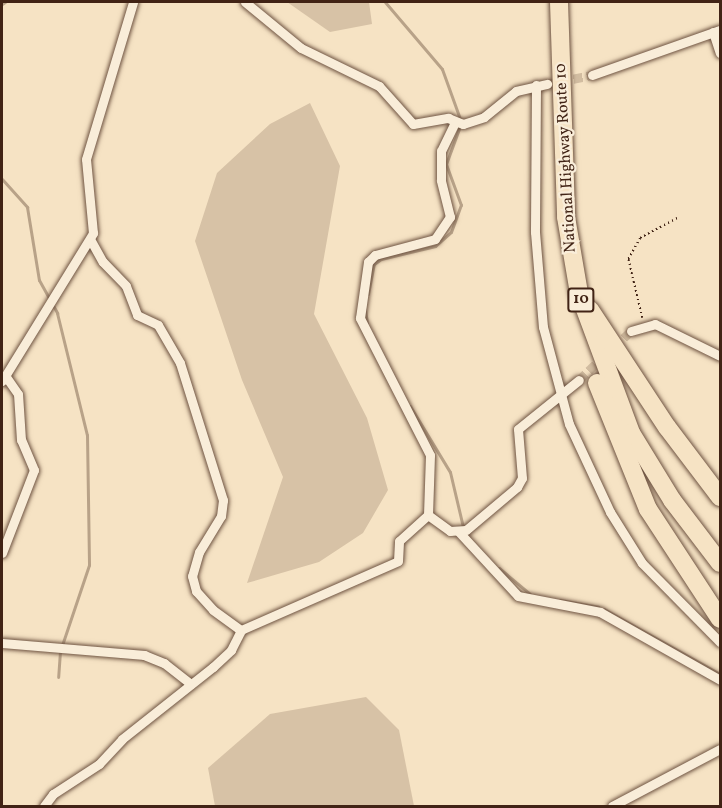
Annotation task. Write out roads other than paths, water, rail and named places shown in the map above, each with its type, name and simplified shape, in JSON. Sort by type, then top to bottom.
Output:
[{"type":"highway","name":"National Highway Route 10","points":[[559,2],[566,217],[579,293],[631,433],[685,520],[720,563]]},
{"type":"highway","points":[[579,293],[667,427],[720,497]]},
{"type":"highway","points":[[588,322],[592,366],[623,454],[648,509],[720,619]]},
{"type":"street","points":[[133,2],[86,159],[90,239],[103,262],[126,286],[137,315],[158,325],[180,363],[223,500],[221,516],[199,552],[192,576],[196,591],[213,610],[241,630]]},
{"type":"street","points":[[245,2],[301,48],[379,86],[413,124],[448,118],[454,124]]},
{"type":"street","points":[[592,75],[717,31],[720,53]]},
{"type":"street","points":[[454,124],[484,117],[516,91],[547,84]]},
{"type":"street","points":[[536,85],[538,268],[543,327],[585,464],[615,520],[658,580],[720,642]]},
{"type":"street","points":[[44,807],[53,794],[99,764],[122,739],[231,650],[241,630],[398,561],[399,541],[428,515],[430,455],[360,318],[368,262],[375,255],[435,239],[450,217],[441,180],[441,152],[454,124]]},
{"type":"street","points":[[2,553],[34,470],[21,440],[18,394],[4,379],[33,325],[90,239]]},
{"type":"street","points":[[631,331],[644,325],[674,332],[720,356]]},
{"type":"street","points":[[458,531],[466,530],[517,487],[522,478],[518,429],[536,411],[579,380]]},
{"type":"street","points":[[428,515],[458,531],[519,596],[593,609],[720,680]]},
{"type":"street","points":[[2,643],[144,655],[164,663],[191,684]]},
{"type":"street","points":[[612,807],[720,749]]},
{"type":"waterway","points":[[385,2],[442,69],[460,119]]},
{"type":"waterway","points":[[368,294],[374,264],[381,259],[435,246],[451,232],[461,205],[446,164],[460,126]]},
{"type":"waterway","points":[[2,179],[27,207],[39,280],[57,313],[87,435],[89,565],[60,651],[58,677]]},
{"type":"waterway","points":[[365,309],[367,323]]},
{"type":"waterway","points":[[410,406],[450,472],[463,527]]},
{"type":"waterway","points":[[499,568],[530,594]]},
{"type":"waterway","points":[[560,600],[598,607]]},
{"type":"waterway","points":[[604,609],[720,674]]},
{"type":"tunnel","points":[[547,84],[592,75]]},
{"type":"tunnel","points":[[614,347],[631,331]]},
{"type":"tunnel","points":[[579,380],[603,357]]}]
